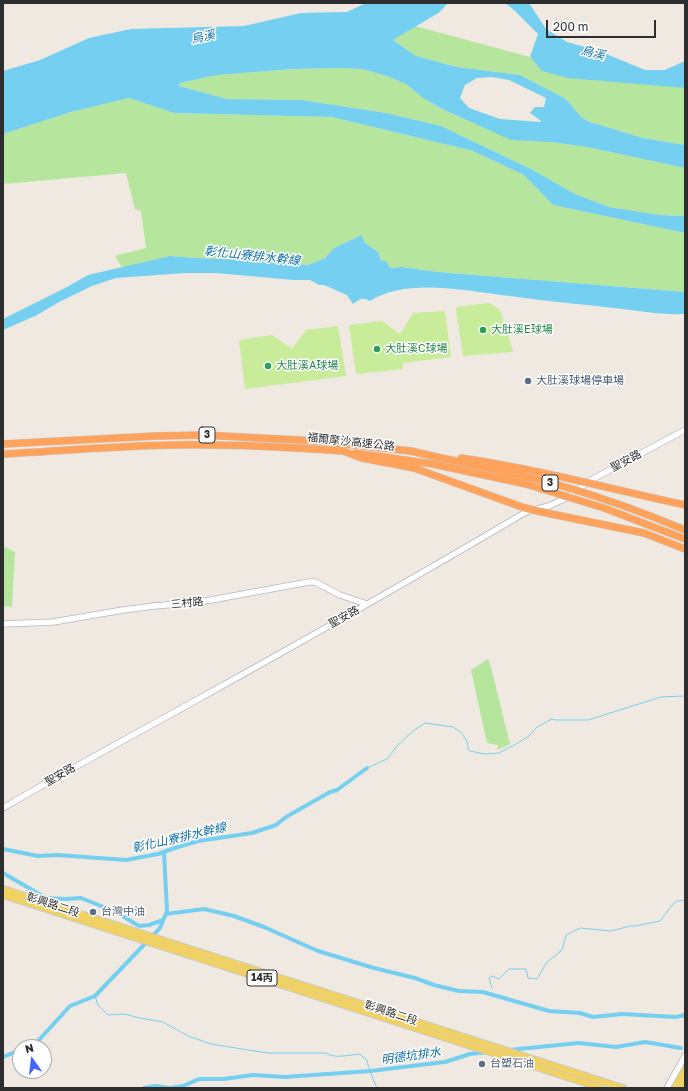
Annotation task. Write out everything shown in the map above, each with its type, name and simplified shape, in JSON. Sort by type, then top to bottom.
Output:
[{"type":"highway","name":"福爾摩沙高速公路","points":[[3,444],[203,435],[317,441],[411,451],[562,486],[630,508],[685,530]]},
{"type":"highway","name":"福爾摩沙高速公路","points":[[3,454],[182,445],[289,447],[343,451],[432,464],[526,484],[604,508],[685,538]]},
{"type":"highway","points":[[343,451],[362,458],[414,468],[522,507],[644,533],[685,549]]},
{"type":"highway","points":[[411,451],[484,462],[685,505]]},
{"type":"main road","name":"彰興路二段","points":[[3,889],[158,939],[601,1088]]},
{"type":"main road","name":"彰興路二段","points":[[3,895],[371,1012],[588,1083],[623,1088]]},
{"type":"main road","points":[[682,1088],[685,1070]]},
{"type":"main road","points":[[672,1088],[683,1080]]},
{"type":"main road","points":[[675,1088],[683,1080]]},
{"type":"street","name":"聖安路","points":[[3,808],[68,770],[367,604],[526,512],[549,506],[566,498],[594,478],[685,430]]},
{"type":"street","name":"三村路","points":[[3,624],[53,622],[123,610],[211,600],[309,582],[315,582],[340,595],[367,604]]},
{"type":"street","points":[[667,1088],[685,1056]]},
{"type":"green space","points":[[415,26],[530,57],[542,71],[685,88],[685,145],[643,138],[590,122],[582,118],[566,99],[520,75],[457,67],[416,56],[393,40]]},
{"type":"green space","points":[[294,69],[362,69],[387,76],[406,84],[423,98],[442,109],[473,123],[551,142],[587,147],[685,168],[685,216],[660,215],[609,207],[575,194],[533,170],[441,126],[386,113],[302,100],[227,99],[179,86],[180,83],[217,75]]},
{"type":"green space","points":[[129,98],[174,113],[332,117],[473,151],[524,175],[553,205],[685,233],[685,292],[438,272],[402,267],[390,268],[381,261],[378,252],[364,242],[362,235],[334,248],[325,258],[308,265],[252,260],[170,256],[122,268],[115,256],[146,248],[141,211],[135,209],[126,173],[3,184],[3,134],[71,112]]},
{"type":"green space","name":"大肚溪E球場","points":[[488,303],[496,307],[501,312],[513,352],[463,356],[456,309],[458,307]]},
{"type":"green space","points":[[445,311],[451,357],[403,363],[403,369],[356,374],[349,325],[382,321],[400,334],[413,313]]},
{"type":"green space","points":[[338,326],[346,376],[245,389],[239,340],[272,335],[292,349],[306,330]]},
{"type":"green space","points":[[3,546],[15,552],[12,607],[3,606]]},
{"type":"green space","points":[[488,659],[510,744],[497,750],[498,745],[487,743],[471,670]]},
{"type":"water","name":"烏溪","points":[[366,3],[448,3],[440,12],[393,40],[416,56],[457,67],[520,75],[566,99],[582,118],[590,122],[643,138],[685,145],[685,168],[587,147],[551,142],[511,140],[442,109],[423,98],[406,84],[387,76],[362,69],[294,69],[217,75],[180,83],[179,86],[227,99],[302,100],[386,113],[441,126],[533,170],[575,194],[609,207],[660,215],[685,216],[685,233],[553,205],[524,175],[473,151],[332,117],[174,113],[129,98],[71,112],[3,134],[3,71],[40,60],[89,38],[131,29],[244,26],[301,13],[347,12]],"holes":[[[492,77],[509,80],[546,98],[544,107],[535,107],[530,113],[541,122],[500,119],[469,108],[460,98],[465,85],[477,78]]]},
{"type":"water","name":"烏溪","points":[[505,3],[529,3],[546,29],[567,42],[599,51],[645,70],[665,70],[685,61],[685,88],[568,78],[542,71],[530,57],[538,34]]},
{"type":"water","points":[[362,235],[364,242],[378,252],[381,261],[386,261],[390,268],[402,267],[438,272],[685,292],[685,314],[668,314],[438,288],[401,289],[370,301],[361,299],[353,304],[347,295],[324,285],[319,285],[310,280],[216,273],[185,273],[116,278],[92,286],[37,315],[3,330],[3,319],[88,275],[170,256],[252,260],[308,265],[325,258],[334,248]]},
{"type":"waterway","points":[[367,768],[387,759],[398,745],[413,731],[425,723],[453,727],[461,732],[467,741],[468,749],[470,751],[484,754],[499,753],[529,736],[537,727],[552,719],[588,720],[661,697],[685,696]]},
{"type":"waterway","name":"彰化山寮排水幹線","points":[[3,849],[38,856],[57,855],[126,860],[158,854],[198,841],[252,833],[276,825],[286,817],[330,792],[337,790],[367,768]]},
{"type":"waterway","points":[[40,1039],[70,1006],[95,996],[160,928],[167,911],[164,852]]},
{"type":"waterway","points":[[3,873],[46,898],[81,898],[116,912],[139,926],[149,925],[163,920]]},
{"type":"waterway","points":[[492,988],[489,978],[492,976],[499,979],[509,969],[526,969],[528,978],[537,979],[547,962],[562,950],[566,935],[580,928],[611,931],[660,921],[672,905],[677,901],[685,900]]},
{"type":"waterway","points":[[166,914],[204,909],[234,916],[264,927],[318,951],[374,968],[459,991],[483,992],[549,1011],[580,1013],[593,1017],[622,1014],[676,1017],[685,1015]]},
{"type":"waterway","points":[[95,996],[98,1005],[108,1015],[125,1014],[163,1022],[190,1037],[211,1044],[268,1053],[326,1053],[333,1056],[359,1054],[366,1059],[377,1088]]},
{"type":"waterway","name":"明德坑排水","points":[[509,1050],[579,1043],[616,1047],[645,1042],[681,1048]]},
{"type":"waterway","name":"明德坑排水","points":[[144,1088],[155,1086],[170,1088],[183,1086],[199,1079],[224,1079],[253,1075],[285,1077],[370,1071],[445,1062],[470,1054],[488,1052]]},
{"type":"waterway","points":[[3,1057],[12,1053]]},
{"type":"place","name":"大肚溪E球場","points":[[483,330]]},
{"type":"place","name":"大肚溪C球場","points":[[377,349]]},
{"type":"place","name":"大肚溪A球場","points":[[268,366]]},
{"type":"place","name":"大肚溪球場停車場","points":[[528,381]]},
{"type":"place","name":"台灣中油","points":[[93,912]]},
{"type":"place","name":"台塑石油","points":[[482,1064]]}]
